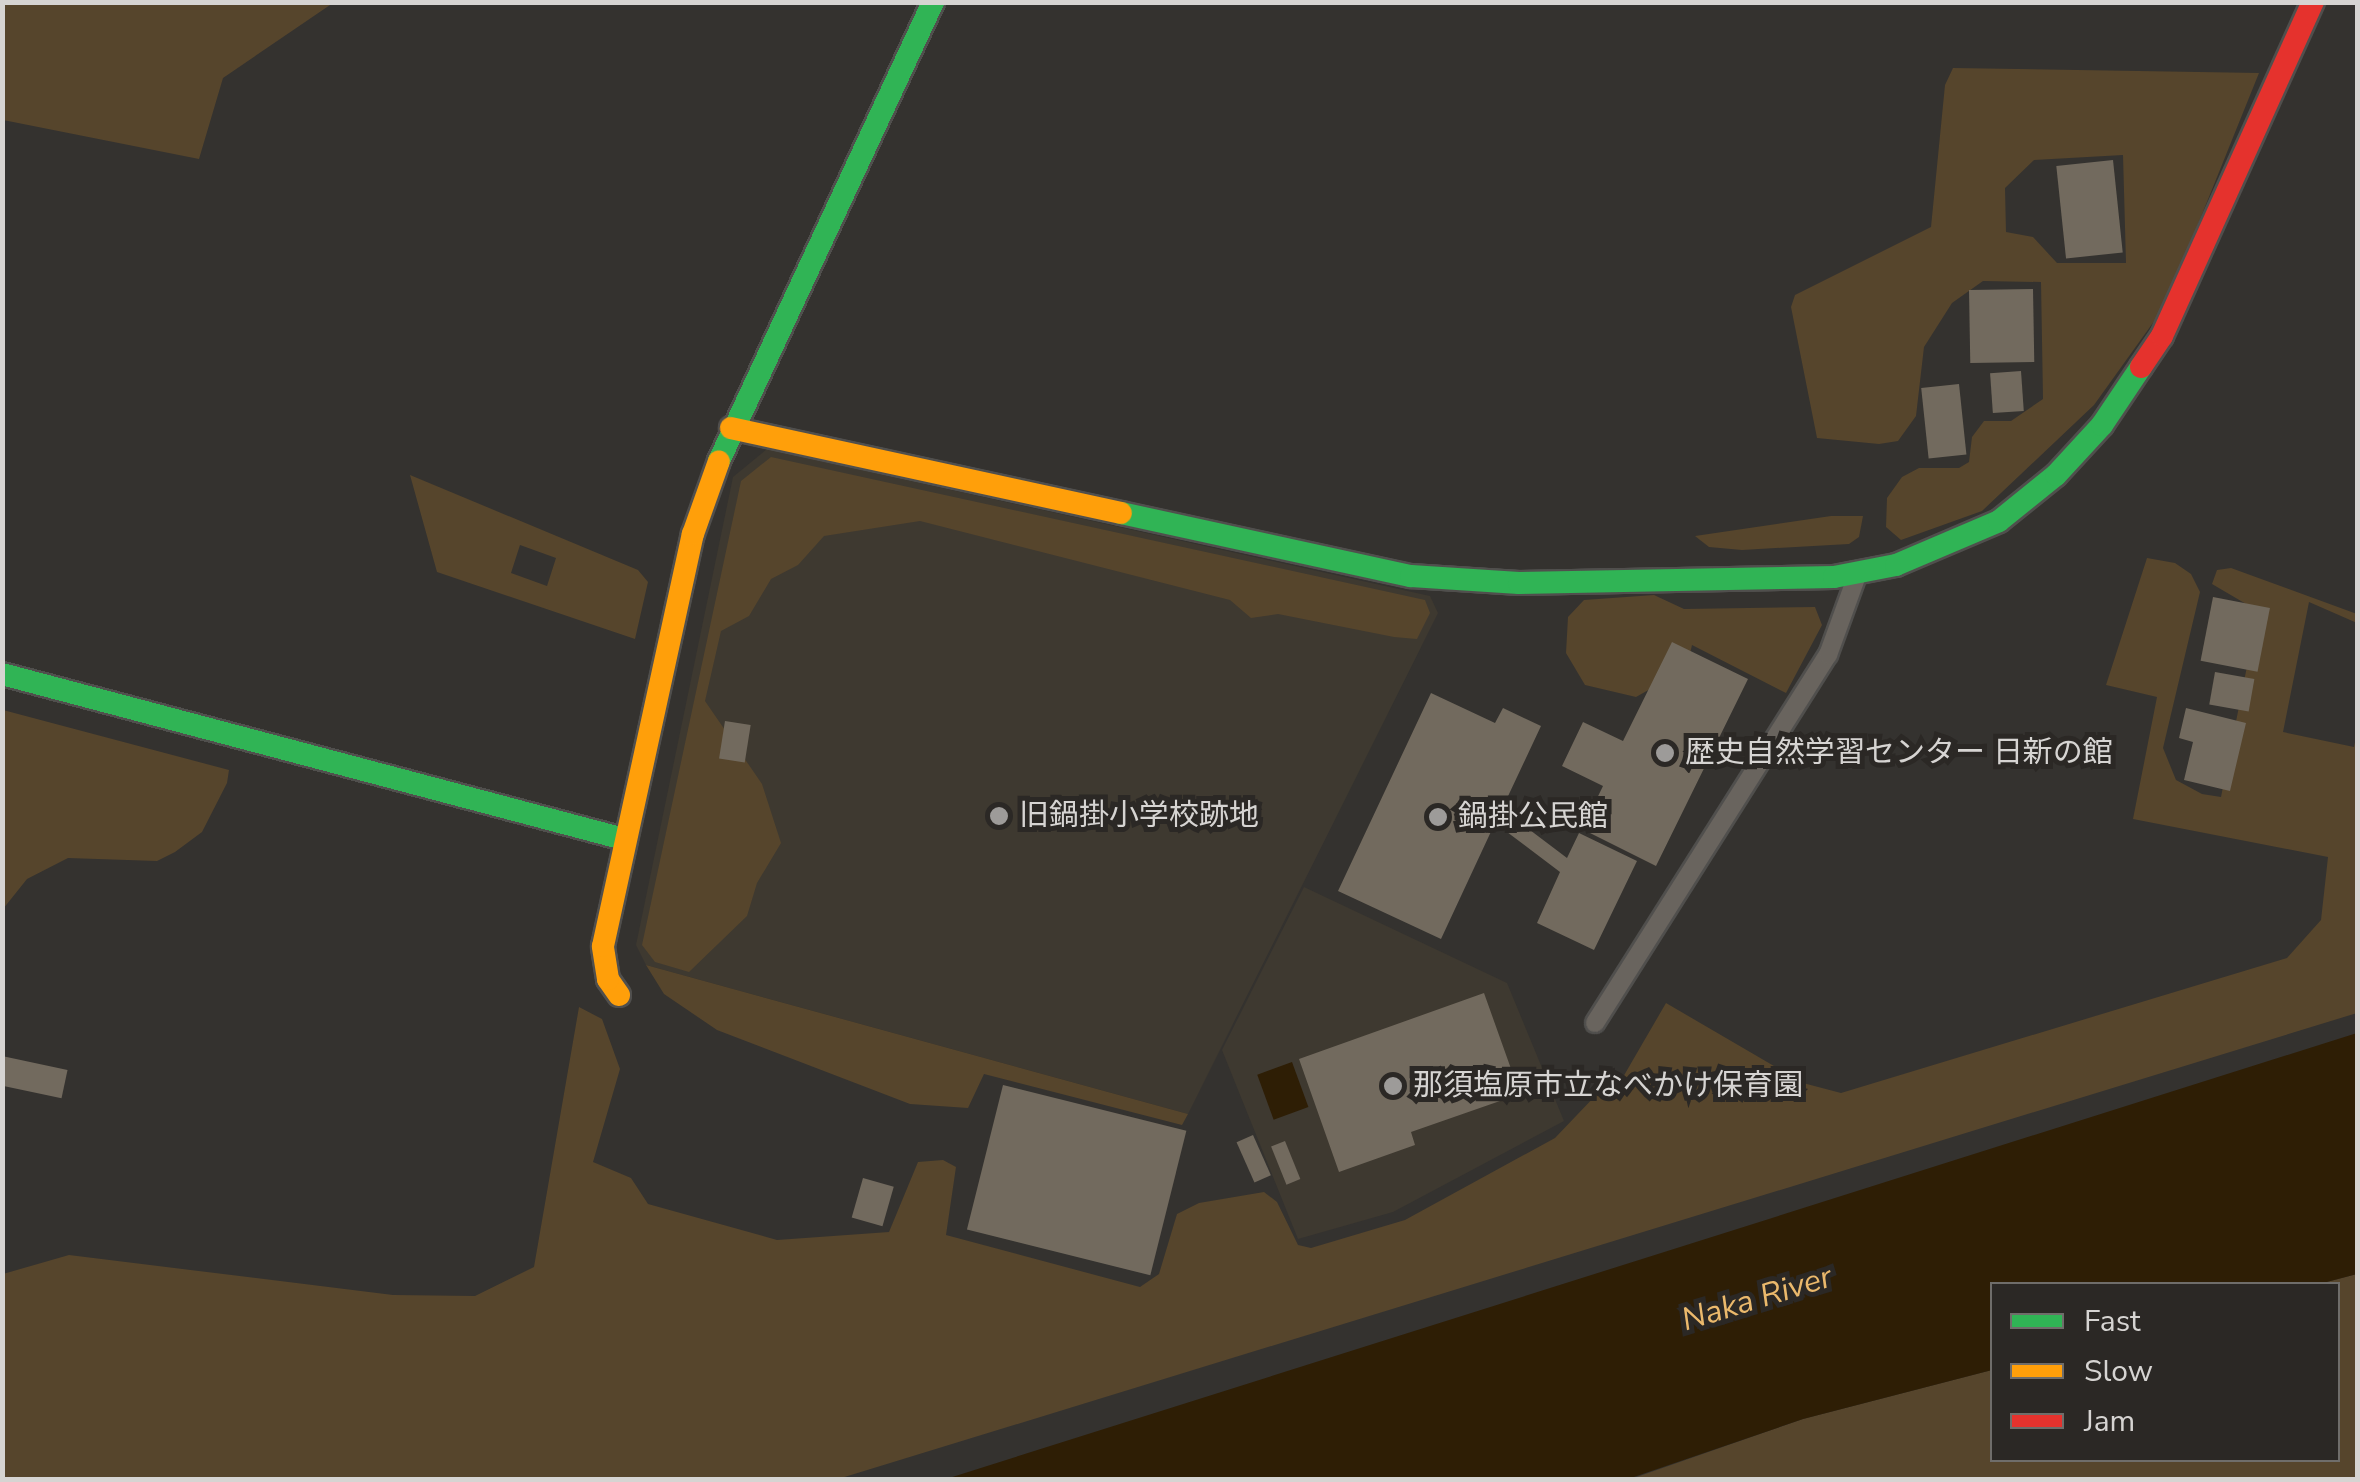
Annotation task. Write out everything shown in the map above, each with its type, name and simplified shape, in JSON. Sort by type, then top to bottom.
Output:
[{"type":"street","points":[[619,995],[608,979],[603,946],[692,534],[731,428],[933,2]]},
{"type":"street","points":[[731,428],[1411,576],[1519,582],[1858,572],[1951,546],[1999,521],[2056,475],[2102,425],[2162,336],[2313,2]]},
{"type":"street","points":[[2,674],[624,839]]},
{"type":"lane","points":[[1594,1024],[1828,655],[1858,572]]},
{"type":"shaded area","points":[[2,3],[333,3],[223,78],[199,159],[3,120]]},
{"type":"shaded area","points":[[1953,68],[2259,73],[2165,306],[2094,405],[1982,511],[1901,540],[1886,527],[1887,498],[1902,477],[1919,468],[1959,468],[1969,462],[1972,437],[1984,421],[2011,421],[2043,399],[2041,282],[1983,281],[1952,303],[1924,347],[1916,416],[1898,441],[1879,444],[1817,438],[1791,307],[1795,295],[1931,227],[1945,85]],"holes":[[[2123,155],[2126,263],[2057,263],[2033,237],[2006,232],[2005,188],[2034,160]]]},
{"type":"shaded area","name":"旧鍋掛小学校跡地","points":[[767,449],[1430,596],[1438,613],[1188,1114],[646,965],[636,945],[733,477]]},
{"type":"shaded area","points":[[771,457],[1425,600],[1430,613],[1417,639],[1394,637],[1278,614],[1251,618],[1230,600],[920,521],[824,536],[798,565],[771,579],[749,616],[721,631],[705,701],[762,784],[781,843],[757,883],[747,916],[689,972],[655,962],[642,945],[741,481]]},
{"type":"shaded area","points":[[410,475],[638,570],[648,582],[635,639],[437,572]],"holes":[[[520,545],[556,558],[547,586],[511,573]]]},
{"type":"shaded area","points":[[1831,516],[1863,516],[1859,537],[1849,544],[1742,550],[1709,547],[1695,536]]},
{"type":"shaded area","points":[[2147,558],[2175,563],[2191,574],[2200,592],[2163,748],[2176,780],[2202,794],[2221,797],[2258,611],[2212,584],[2217,570],[2231,568],[2357,614],[2357,623],[2309,602],[2283,732],[2354,747],[2357,732],[2357,1013],[838,1479],[3,1480],[3,1274],[69,1255],[393,1295],[475,1296],[534,1267],[579,1007],[602,1019],[620,1069],[593,1162],[631,1178],[648,1204],[777,1240],[889,1232],[918,1162],[943,1160],[956,1167],[946,1235],[1140,1287],[1159,1274],[1177,1214],[1199,1203],[1264,1192],[1277,1202],[1298,1245],[1311,1248],[1405,1220],[1555,1138],[1597,1094],[1619,1084],[1666,1003],[1803,1083],[1841,1093],[2287,958],[2321,920],[2328,857],[2133,819],[2157,697],[2106,685]]},
{"type":"shaded area","points":[[1654,595],[1684,609],[1815,607],[1822,625],[1786,693],[1692,645],[1689,658],[1668,679],[1636,697],[1585,685],[1566,653],[1568,617],[1584,600]]},
{"type":"shaded area","points":[[3,710],[229,770],[227,783],[202,832],[175,852],[157,861],[68,858],[27,879],[3,909]]},
{"type":"shaded area","name":"那須塩原市立なべかけ保育園","points":[[1304,887],[1507,983],[1564,1121],[1393,1212],[1298,1239],[1222,1050]]},
{"type":"shaded area","points":[[646,965],[1188,1114],[1182,1125],[984,1074],[968,1108],[910,1104],[717,1030],[664,994]]},
{"type":"shaded area","points":[[2357,1274],[2357,1479],[1628,1480],[1803,1419],[1990,1371],[1990,1462],[2340,1462],[2340,1282],[2327,1282]]},
{"type":"water","name":"Naka River","points":[[2357,1033],[2357,1274],[2327,1282],[1990,1282],[1990,1371],[1803,1419],[1628,1479],[946,1479]]},
{"type":"water","points":[[1292,1062],[1308,1107],[1274,1120],[1257,1075]]},
{"type":"building","points":[[2113,160],[2123,252],[2066,258],[2056,166]]},
{"type":"building","points":[[2033,289],[2034,362],[1970,363],[1969,290]]},
{"type":"building","points":[[2021,371],[2024,411],[1993,413],[1990,373]]},
{"type":"building","points":[[1959,384],[1966,455],[1929,459],[1921,388]]},
{"type":"building","points":[[2213,597],[2270,608],[2258,672],[2201,661]]},
{"type":"building","points":[[1672,642],[1748,679],[1656,866],[1582,829],[1603,786],[1562,766],[1583,722],[1623,741]]},
{"type":"building","points":[[2215,672],[2254,679],[2249,711],[2209,704]]},
{"type":"building","points":[[1431,693],[1495,723],[1503,708],[1541,726],[1502,809],[1567,858],[1579,833],[1637,861],[1594,950],[1537,923],[1560,872],[1495,823],[1441,939],[1338,891]]},
{"type":"building","points":[[2186,708],[2246,723],[2230,791],[2184,780],[2193,742],[2179,738]]},
{"type":"building","points":[[725,721],[751,725],[745,763],[719,759]]},
{"type":"building","points":[[1484,993],[1520,1094],[1411,1132],[1415,1145],[1339,1172],[1299,1059]]},
{"type":"building","points":[[2,1056],[68,1070],[62,1098],[2,1086]]},
{"type":"building","points":[[1003,1085],[1186,1131],[1150,1275],[967,1230]]},
{"type":"building","points":[[1253,1135],[1271,1175],[1254,1183],[1237,1142]]},
{"type":"building","points":[[1285,1141],[1300,1179],[1286,1185],[1271,1147]]},
{"type":"building","points":[[863,1178],[894,1187],[882,1226],[852,1217]]},
{"type":"traffic: fast","points":[[719,461],[933,2]]},
{"type":"traffic: fast","points":[[1121,513],[1411,576],[1519,583],[1834,577],[1896,565],[1999,521],[2056,475],[2102,425],[2141,367]]},
{"type":"traffic: fast","points":[[2,674],[624,839]]},
{"type":"traffic: slow","points":[[731,428],[1121,513]]},
{"type":"traffic: slow","points":[[619,995],[608,979],[603,946],[693,534],[719,461]]},
{"type":"traffic: jam","points":[[2141,367],[2162,336],[2313,2]]},
{"type":"place","name":"歴史自然学習センター 日新の館","points":[[1665,753]]},
{"type":"place","name":"旧鍋掛小学校跡地","points":[[999,816]]},
{"type":"place","name":"鍋掛公民館","points":[[1438,817]]},
{"type":"place","name":"那須塩原市立なべかけ保育園","points":[[1393,1086]]}]
